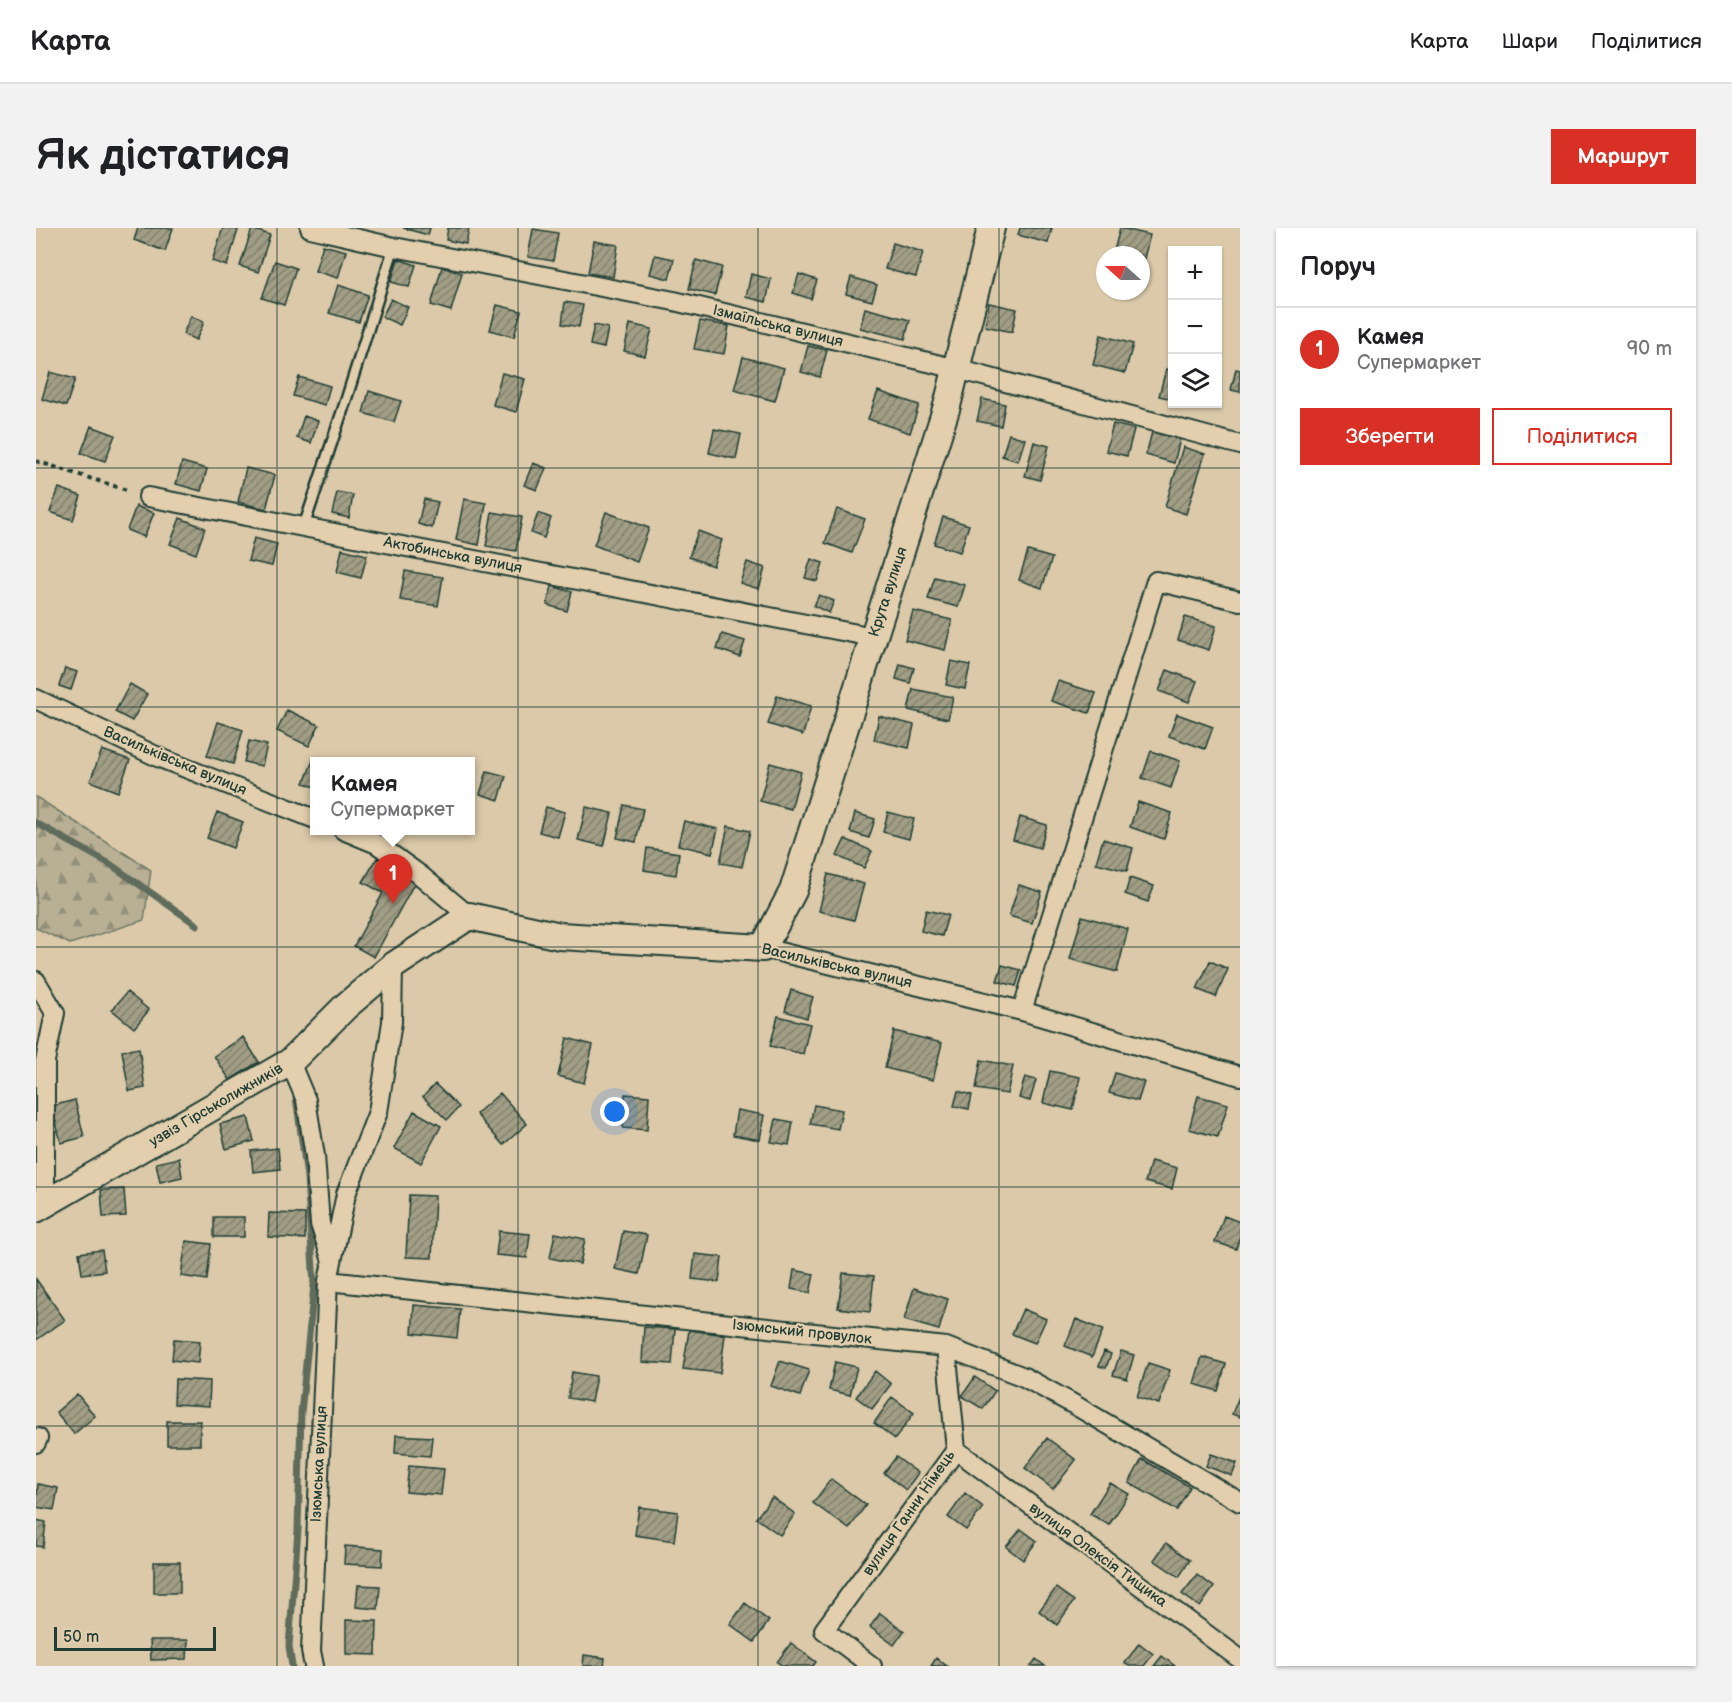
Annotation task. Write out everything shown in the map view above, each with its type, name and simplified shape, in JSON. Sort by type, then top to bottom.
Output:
[{"type":"street","name":"Ізмаїльська вулиця","points":[[310,228],[393,247],[674,301],[957,369],[1240,445]]},
{"type":"street","name":"Крута вулиця","points":[[763,948],[793,891],[947,406],[991,228]]},
{"type":"street","name":"Актобинська вулиця","points":[[148,497],[873,637]]},
{"type":"street","points":[[1022,1011],[1156,581],[1240,601]]},
{"type":"street","name":"Васильківська вулиця","points":[[36,699],[160,758],[310,817]]},
{"type":"street","name":"Васильківська вулиця","points":[[353,835],[377,844],[420,874],[469,916],[560,936],[763,948],[1022,1011],[1240,1076]]},
{"type":"street","name":"узвіз Гірськолижників","points":[[41,1206],[290,1062],[346,1006],[393,966],[469,916]]},
{"type":"street","name":"Ізюмська вулиця","points":[[314,1666],[311,1651],[328,1281],[346,1194],[378,1112],[392,1022],[393,966]]},
{"type":"street","points":[[36,981],[56,1013],[45,1061],[41,1206]]},
{"type":"street","name":"Ізюмська вулиця","points":[[290,1062],[306,1100],[315,1156],[320,1224],[332,1262]]},
{"type":"street","name":"Ізюмський провулок","points":[[328,1281],[946,1347],[1024,1377],[1240,1502]]},
{"type":"street","name":"вулиця Ганни Німець","points":[[872,1666],[824,1630],[956,1450],[946,1347]]},
{"type":"street","name":"вулиця Олексія Тищика","points":[[956,1450],[1240,1659]]},
{"type":"lane","points":[[304,526],[393,247]]},
{"type":"path","points":[[36,461],[148,497]]},
{"type":"green space","points":[[36,797],[151,870],[144,920],[70,944],[36,928]]},
{"type":"building","points":[[138,228],[173,228],[165,251],[134,240]]},
{"type":"building","points":[[223,228],[238,230],[227,266],[212,261]]},
{"type":"building","points":[[403,228],[430,228],[428,235]]},
{"type":"building","points":[[448,228],[469,228],[466,244],[446,240]]},
{"type":"building","points":[[1020,228],[1052,228],[1048,243],[1018,235]]},
{"type":"building","points":[[1120,228],[1150,235],[1147,246],[1115,246]]},
{"type":"building","points":[[252,229],[270,235],[258,272],[240,266]]},
{"type":"building","points":[[533,229],[558,233],[553,261],[528,257]]},
{"type":"building","points":[[594,241],[618,245],[613,277],[588,273]]},
{"type":"building","points":[[893,243],[923,252],[916,277],[885,269]]},
{"type":"building","points":[[323,245],[346,251],[338,278],[315,271]]},
{"type":"building","points":[[655,255],[674,259],[669,279],[650,274]]},
{"type":"building","points":[[398,259],[416,265],[409,287],[391,282]]},
{"type":"building","points":[[696,260],[722,267],[715,295],[689,289]]},
{"type":"building","points":[[275,261],[296,268],[284,305],[262,298]]},
{"type":"building","points":[[442,267],[462,273],[451,311],[431,305]]},
{"type":"building","points":[[751,274],[771,279],[766,302],[746,297]]},
{"type":"building","points":[[799,274],[817,280],[811,299],[793,293]]},
{"type":"building","points":[[851,277],[877,285],[872,301],[846,294]]},
{"type":"building","points":[[338,285],[368,295],[359,322],[329,313]]},
{"type":"building","points":[[391,299],[408,307],[400,325],[382,317]]},
{"type":"building","points":[[565,302],[583,305],[579,327],[562,324]]},
{"type":"building","points":[[989,303],[1017,309],[1012,332],[985,326]]},
{"type":"building","points":[[497,305],[521,311],[514,337],[490,330]]},
{"type":"building","points":[[865,308],[910,320],[905,339],[860,328]]},
{"type":"building","points":[[191,316],[204,322],[196,340],[183,334]]},
{"type":"building","points":[[700,321],[729,326],[724,354],[694,349]]},
{"type":"building","points":[[630,324],[652,329],[645,356],[624,351]]},
{"type":"building","points":[[594,325],[608,328],[604,348],[590,345]]},
{"type":"building","points":[[1101,335],[1133,344],[1125,373],[1093,365]]},
{"type":"building","points":[[808,346],[827,350],[820,377],[801,372]]},
{"type":"building","points":[[743,357],[784,368],[775,401],[734,390]]},
{"type":"building","points":[[1166,369],[1168,370],[1168,398],[1159,396]]},
{"type":"building","points":[[1236,369],[1240,370],[1240,392],[1231,390]]},
{"type":"building","points":[[50,372],[75,379],[66,406],[42,399]]},
{"type":"building","points":[[502,373],[525,379],[516,412],[493,405]]},
{"type":"building","points":[[299,377],[330,386],[325,405],[293,396]]},
{"type":"building","points":[[369,391],[401,401],[394,422],[363,413]]},
{"type":"building","points":[[878,391],[919,405],[910,433],[868,419]]},
{"type":"building","points":[[982,399],[1005,404],[1001,426],[977,421]]},
{"type":"building","points":[[304,416],[318,421],[311,443],[297,438]]},
{"type":"building","points":[[1113,424],[1134,429],[1127,456],[1106,451]]},
{"type":"building","points":[[91,426],[115,435],[105,461],[81,453]]},
{"type":"building","points":[[714,429],[741,434],[736,459],[709,453]]},
{"type":"building","points":[[1152,432],[1180,439],[1174,463],[1146,455]]},
{"type":"building","points":[[1009,434],[1025,439],[1018,461],[1002,456]]},
{"type":"building","points":[[1034,442],[1049,446],[1040,480],[1025,476]]},
{"type":"building","points":[[1183,447],[1205,454],[1186,514],[1165,507]]},
{"type":"building","points":[[182,462],[207,469],[201,491],[176,484]]},
{"type":"building","points":[[533,463],[546,468],[537,490],[524,485]]},
{"type":"building","points":[[246,468],[275,475],[266,509],[238,502]]},
{"type":"building","points":[[59,488],[81,496],[73,520],[50,512]]},
{"type":"building","points":[[337,492],[353,495],[349,518],[332,514]]},
{"type":"building","points":[[424,499],[438,502],[432,528],[418,524]]},
{"type":"building","points":[[464,499],[486,503],[479,545],[456,540]]},
{"type":"building","points":[[136,506],[154,513],[144,537],[127,530]]},
{"type":"building","points":[[837,509],[865,519],[852,553],[825,543]]},
{"type":"building","points":[[492,512],[522,517],[516,551],[486,546]]},
{"type":"building","points":[[606,512],[649,528],[637,562],[594,545]]},
{"type":"building","points":[[538,513],[551,518],[544,538],[531,533]]},
{"type":"building","points":[[943,517],[969,525],[960,552],[934,544]]},
{"type":"building","points":[[180,518],[205,528],[196,554],[170,544]]},
{"type":"building","points":[[698,531],[722,540],[713,566],[689,557]]},
{"type":"building","points":[[254,538],[277,544],[272,566],[248,561]]},
{"type":"building","points":[[342,549],[367,555],[361,578],[337,572]]},
{"type":"building","points":[[1028,551],[1052,558],[1042,588],[1019,580]]},
{"type":"building","points":[[811,559],[823,563],[817,581],[805,578]]},
{"type":"building","points":[[747,562],[765,568],[759,589],[740,583]]},
{"type":"building","points":[[405,571],[443,577],[438,606],[400,600]]},
{"type":"building","points":[[935,577],[965,585],[958,607],[928,599]]},
{"type":"building","points":[[552,586],[572,592],[567,611],[547,605]]},
{"type":"building","points":[[819,595],[834,601],[829,613],[814,606]]},
{"type":"building","points":[[913,611],[952,620],[945,650],[905,640]]},
{"type":"building","points":[[1185,617],[1216,626],[1209,650],[1178,640]]},
{"type":"building","points":[[722,634],[745,641],[740,657],[717,649]]},
{"type":"building","points":[[951,661],[970,665],[965,689],[946,685]]},
{"type":"building","points":[[900,664],[914,668],[910,683],[896,679]]},
{"type":"building","points":[[65,668],[77,672],[71,690],[59,686]]},
{"type":"building","points":[[1167,670],[1197,681],[1189,702],[1159,691]]},
{"type":"building","points":[[1058,681],[1096,693],[1089,713],[1051,701]]},
{"type":"building","points":[[130,684],[147,694],[132,721],[115,712]]},
{"type":"building","points":[[913,689],[953,697],[948,719],[908,710]]},
{"type":"building","points":[[777,696],[811,706],[803,735],[768,724]]},
{"type":"building","points":[[287,710],[319,725],[309,746],[277,731]]},
{"type":"building","points":[[1177,714],[1213,727],[1205,749],[1169,736]]},
{"type":"building","points":[[879,716],[914,725],[909,748],[874,740]]},
{"type":"building","points":[[218,722],[243,730],[233,764],[207,756]]},
{"type":"building","points":[[249,741],[267,745],[262,766],[244,762]]},
{"type":"building","points":[[102,750],[130,760],[118,792],[90,781]]},
{"type":"building","points":[[1151,751],[1180,761],[1171,788],[1142,778]]},
{"type":"building","points":[[770,763],[801,772],[791,809],[760,801]]},
{"type":"building","points":[[310,768],[310,785],[304,783]]},
{"type":"building","points":[[487,771],[506,776],[499,800],[480,794]]},
{"type":"building","points":[[1138,802],[1172,813],[1164,839],[1130,827]]},
{"type":"building","points":[[624,805],[643,809],[636,842],[617,838]]},
{"type":"building","points":[[546,807],[565,812],[558,837],[539,832]]},
{"type":"building","points":[[586,807],[612,813],[604,846],[578,840]]},
{"type":"building","points":[[217,812],[243,822],[233,848],[207,838]]},
{"type":"building","points":[[888,812],[914,819],[909,839],[883,832]]},
{"type":"building","points":[[855,813],[875,819],[869,838],[850,832]]},
{"type":"building","points":[[1020,817],[1047,825],[1040,848],[1013,840]]},
{"type":"building","points":[[684,821],[718,829],[712,853],[678,845]]},
{"type":"building","points":[[728,826],[750,831],[742,867],[720,863]]},
{"type":"building","points":[[845,839],[872,851],[864,868],[837,856]]},
{"type":"building","points":[[1103,839],[1133,848],[1127,871],[1096,863]]},
{"type":"building","points":[[647,848],[679,853],[676,875],[644,870]]},
{"type":"building","points":[[377,858],[416,880],[374,957],[354,946],[383,893],[363,882]]},
{"type":"building","points":[[828,874],[864,884],[854,920],[819,911]]},
{"type":"building","points":[[1130,878],[1154,886],[1148,902],[1125,894]]},
{"type":"building","points":[[1019,885],[1042,892],[1032,923],[1009,916]]},
{"type":"building","points":[[926,910],[948,915],[942,936],[921,931]]},
{"type":"building","points":[[1082,916],[1128,929],[1117,972],[1070,959]]},
{"type":"building","points":[[1210,961],[1228,969],[1216,997],[1197,989]]},
{"type":"building","points":[[1002,965],[1021,970],[1016,986],[997,981]]},
{"type":"building","points":[[791,990],[813,997],[807,1018],[785,1011]]},
{"type":"building","points":[[127,992],[149,1010],[134,1028],[112,1010]]},
{"type":"building","points":[[778,1016],[810,1024],[803,1054],[770,1046]]},
{"type":"building","points":[[894,1031],[942,1043],[933,1080],[885,1068]]},
{"type":"building","points":[[243,1037],[259,1062],[230,1080],[214,1056]]},
{"type":"building","points":[[567,1038],[593,1045],[584,1083],[558,1076]]},
{"type":"building","points":[[139,1048],[145,1088],[129,1091],[122,1051]]},
{"type":"building","points":[[981,1060],[1013,1066],[1007,1094],[976,1089]]},
{"type":"building","points":[[1050,1071],[1080,1077],[1073,1110],[1043,1103]]},
{"type":"building","points":[[1115,1073],[1144,1082],[1138,1101],[1109,1093]]},
{"type":"building","points":[[1025,1077],[1036,1080],[1030,1101],[1019,1098]]},
{"type":"building","points":[[435,1084],[459,1107],[447,1120],[423,1097]]},
{"type":"building","points":[[958,1091],[972,1095],[969,1109],[954,1106]]},
{"type":"building","points":[[500,1093],[527,1124],[503,1145],[476,1114]]},
{"type":"building","points":[[625,1094],[649,1096],[647,1130],[623,1128]]},
{"type":"building","points":[[1198,1096],[1228,1104],[1218,1137],[1189,1129]]},
{"type":"building","points":[[75,1100],[84,1137],[61,1143],[52,1106]]},
{"type":"building","points":[[814,1105],[842,1110],[838,1129],[810,1124]]},
{"type":"building","points":[[737,1110],[764,1115],[760,1140],[733,1135]]},
{"type":"building","points":[[414,1111],[441,1126],[421,1163],[394,1148]]},
{"type":"building","points":[[248,1117],[254,1141],[226,1149],[220,1124]]},
{"type":"building","points":[[776,1119],[793,1122],[789,1145],[771,1142]]},
{"type":"building","points":[[278,1148],[280,1169],[253,1172],[251,1151]]},
{"type":"building","points":[[179,1158],[182,1177],[160,1182],[156,1163]]},
{"type":"building","points":[[1151,1161],[1177,1168],[1172,1189],[1145,1182]]},
{"type":"building","points":[[124,1189],[126,1216],[103,1217],[101,1190]]},
{"type":"building","points":[[409,1195],[435,1196],[432,1258],[406,1257]]},
{"type":"building","points":[[269,1213],[305,1214],[305,1239],[268,1237]]},
{"type":"building","points":[[1224,1216],[1240,1222],[1240,1236],[1236,1249],[1215,1242]]},
{"type":"building","points":[[214,1217],[244,1217],[244,1237],[214,1237]]},
{"type":"building","points":[[499,1231],[530,1234],[527,1258],[496,1255]]},
{"type":"building","points":[[623,1231],[647,1235],[639,1274],[615,1269]]},
{"type":"building","points":[[555,1233],[585,1239],[580,1264],[550,1258]]},
{"type":"building","points":[[186,1241],[211,1244],[207,1280],[181,1276]]},
{"type":"building","points":[[102,1250],[105,1271],[82,1274],[79,1253]]},
{"type":"building","points":[[695,1254],[722,1257],[719,1282],[692,1279]]},
{"type":"building","points":[[794,1270],[814,1274],[810,1293],[791,1289]]},
{"type":"building","points":[[843,1273],[874,1276],[870,1312],[838,1308]]},
{"type":"building","points":[[36,1279],[65,1320],[36,1340]]},
{"type":"building","points":[[914,1288],[948,1299],[939,1330],[904,1320]]},
{"type":"building","points":[[414,1305],[460,1309],[457,1338],[412,1333]]},
{"type":"building","points":[[1023,1309],[1046,1319],[1035,1343],[1012,1334]]},
{"type":"building","points":[[1076,1319],[1103,1330],[1092,1357],[1065,1346]]},
{"type":"building","points":[[644,1327],[675,1329],[672,1364],[642,1362]]},
{"type":"building","points":[[689,1330],[725,1335],[720,1373],[683,1369]]},
{"type":"building","points":[[174,1339],[200,1341],[198,1363],[172,1360]]},
{"type":"building","points":[[1104,1351],[1111,1354],[1106,1368],[1099,1366]]},
{"type":"building","points":[[1121,1351],[1134,1355],[1127,1379],[1113,1375]]},
{"type":"building","points":[[1202,1357],[1226,1364],[1218,1391],[1194,1384]]},
{"type":"building","points":[[780,1361],[809,1370],[800,1396],[771,1386]]},
{"type":"building","points":[[835,1362],[857,1367],[850,1395],[829,1390]]},
{"type":"building","points":[[1148,1363],[1170,1370],[1159,1404],[1137,1397]]},
{"type":"building","points":[[875,1371],[891,1384],[872,1409],[856,1397]]},
{"type":"building","points":[[572,1372],[596,1376],[591,1402],[568,1398]]},
{"type":"building","points":[[975,1377],[995,1391],[983,1409],[962,1396]]},
{"type":"building","points":[[175,1379],[210,1381],[209,1406],[174,1404]]},
{"type":"building","points":[[77,1394],[95,1416],[74,1434],[56,1412]]},
{"type":"building","points":[[1240,1394],[1240,1417],[1232,1414]]},
{"type":"building","points":[[892,1397],[914,1413],[895,1439],[874,1423]]},
{"type":"building","points":[[167,1421],[200,1421],[200,1445],[167,1445]]},
{"type":"building","points":[[396,1435],[432,1437],[430,1456],[395,1453]]},
{"type":"building","points":[[1047,1438],[1076,1460],[1053,1489],[1025,1468]]},
{"type":"building","points":[[1211,1454],[1237,1463],[1232,1476],[1206,1466]]},
{"type":"building","points":[[896,1457],[918,1473],[906,1490],[884,1473]]},
{"type":"building","points":[[1142,1459],[1190,1487],[1177,1510],[1129,1483]]},
{"type":"building","points":[[409,1466],[444,1469],[441,1495],[406,1492]]},
{"type":"building","points":[[831,1479],[866,1505],[849,1529],[813,1503]]},
{"type":"building","points":[[1110,1483],[1129,1494],[1109,1525],[1090,1514]]},
{"type":"building","points":[[38,1484],[58,1488],[54,1510],[36,1507]]},
{"type":"building","points":[[965,1493],[983,1507],[966,1530],[948,1517]]},
{"type":"building","points":[[772,1497],[795,1514],[780,1535],[756,1518]]},
{"type":"building","points":[[639,1507],[678,1512],[674,1541],[635,1535]]},
{"type":"building","points":[[36,1520],[46,1522],[43,1547],[36,1546]]},
{"type":"building","points":[[1021,1529],[1037,1541],[1023,1560],[1006,1547]]},
{"type":"building","points":[[1166,1543],[1190,1560],[1179,1577],[1154,1560]]},
{"type":"building","points":[[345,1546],[383,1549],[382,1566],[344,1564]]},
{"type":"building","points":[[154,1562],[180,1562],[180,1593],[154,1593]]},
{"type":"building","points":[[1197,1575],[1214,1587],[1200,1607],[1182,1594]]},
{"type":"building","points":[[358,1585],[380,1586],[378,1609],[356,1607]]},
{"type":"building","points":[[1056,1588],[1074,1601],[1057,1625],[1039,1611]]},
{"type":"building","points":[[745,1603],[769,1621],[754,1642],[730,1624]]},
{"type":"building","points":[[880,1613],[904,1631],[894,1645],[870,1627]]},
{"type":"building","points":[[346,1620],[377,1621],[376,1655],[346,1654]]},
{"type":"building","points":[[150,1640],[188,1640],[187,1659],[151,1660]]},
{"type":"building","points":[[791,1643],[816,1662],[813,1666],[783,1666],[777,1662]]},
{"type":"building","points":[[1139,1643],[1153,1654],[1144,1666],[1129,1666],[1125,1663]]},
{"type":"building","points":[[584,1655],[605,1658],[604,1666],[583,1666]]},
{"type":"building","points":[[1162,1656],[1175,1666],[1154,1666]]},
{"type":"building","points":[[936,1658],[947,1666],[931,1666]]},
{"type":"building","points":[[1036,1659],[1045,1666],[1031,1666]]},
{"type":"waterway","points":[[36,823],[110,864],[197,925]]},
{"type":"waterway","points":[[292,1666],[289,1646],[298,1530],[301,1413],[314,1285],[307,1177],[296,1097]]},
{"type":"place","name":"Камея","points":[[393,904]]}]
